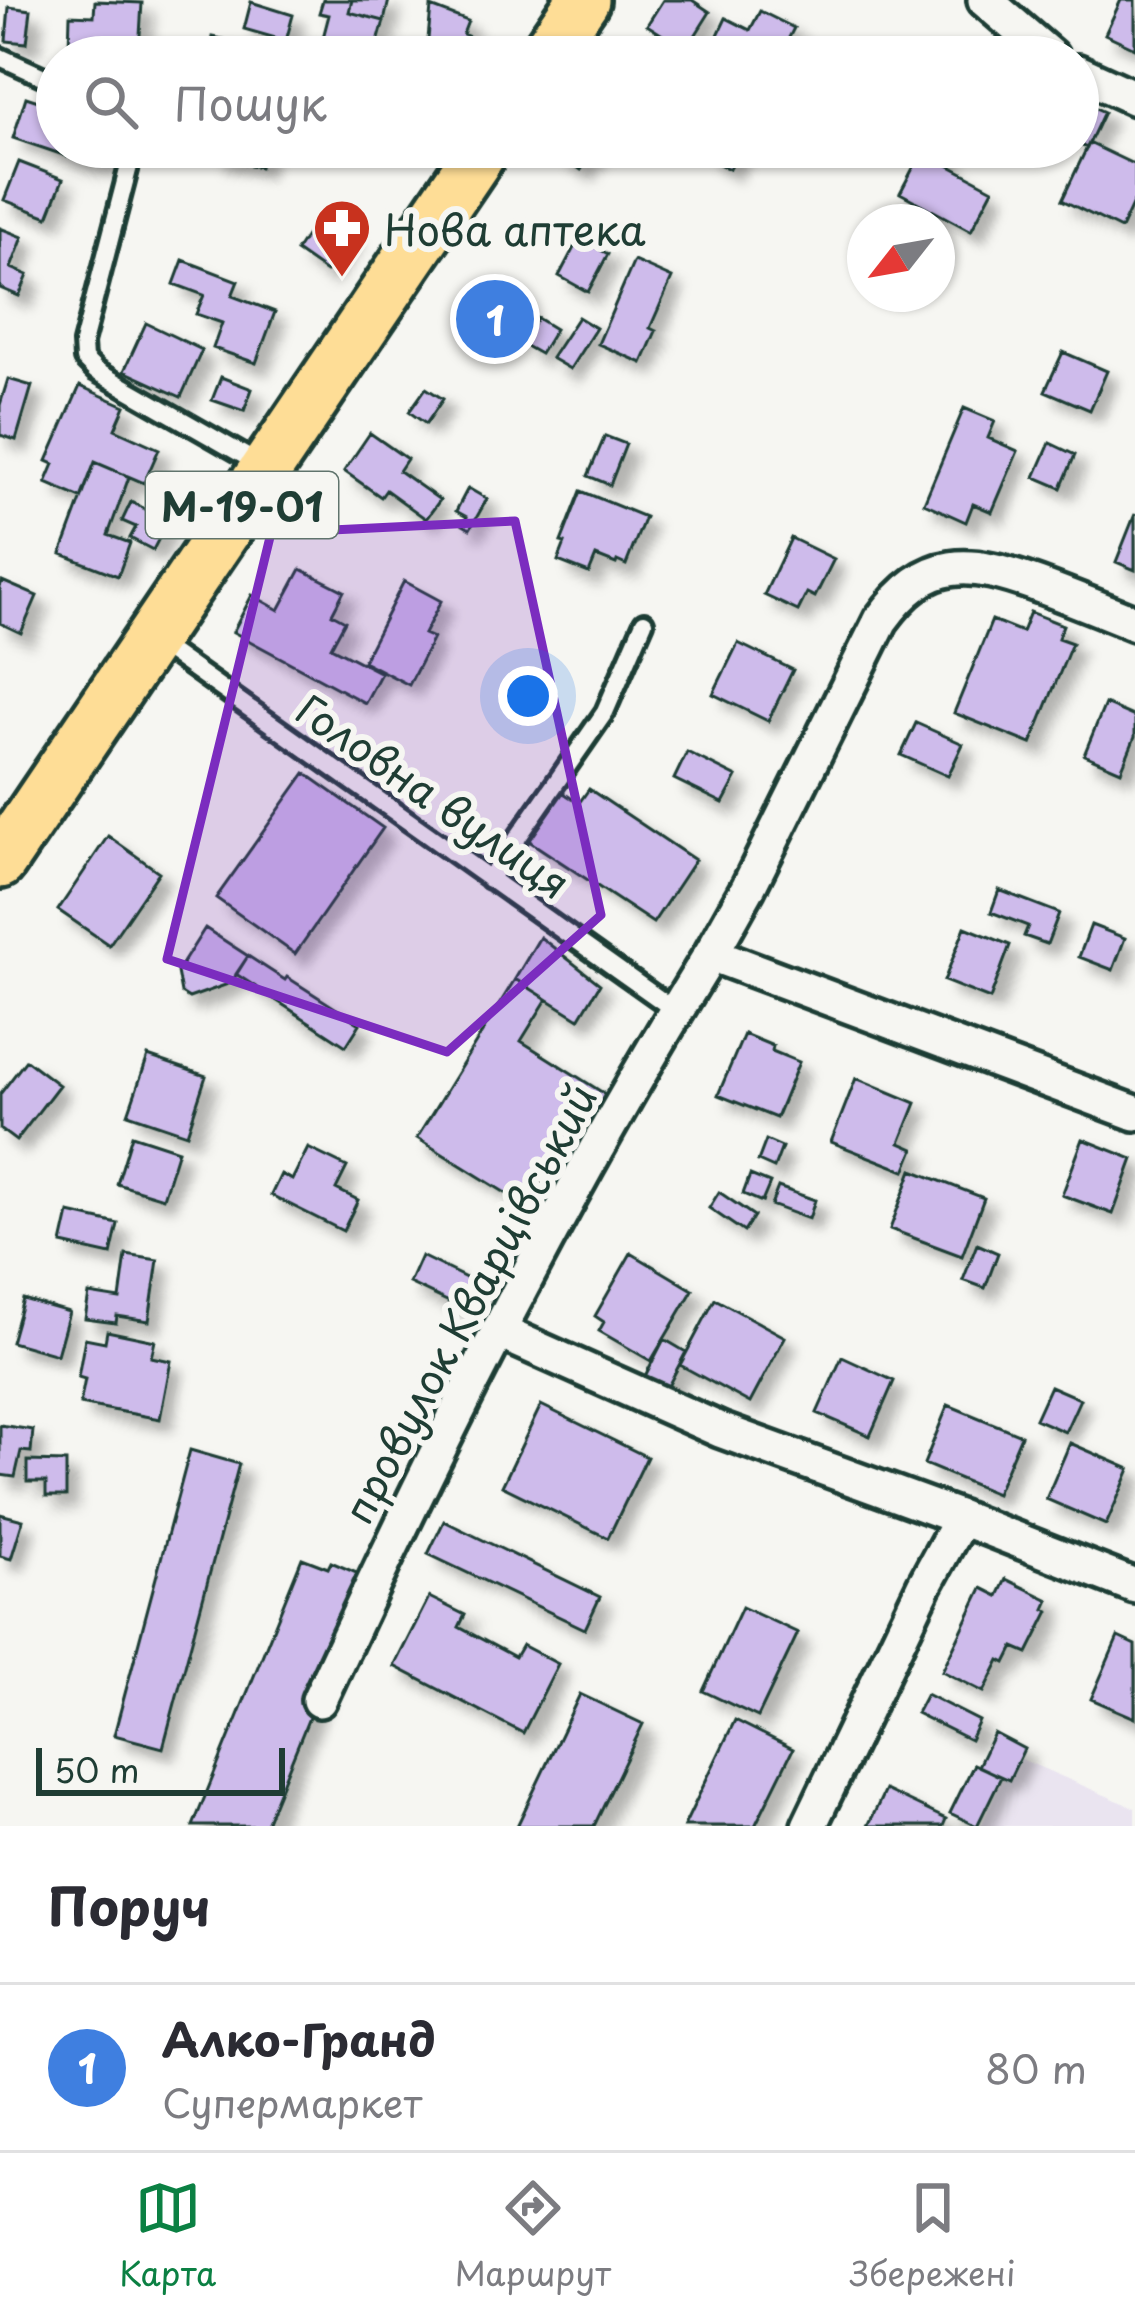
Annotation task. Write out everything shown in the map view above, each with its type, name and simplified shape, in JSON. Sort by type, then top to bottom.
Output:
[{"type":"main road","points":[[558,36],[583,0]]},
{"type":"main road","name":"М-19-01","points":[[0,862],[470,168]]},
{"type":"street","points":[[985,0],[1024,36]]},
{"type":"street","points":[[1099,82],[1135,98]]},
{"type":"street","name":"провулок Кварцівський","points":[[319,1700],[399,1526],[498,1331],[748,888],[881,620],[917,582],[952,568],[983,568],[1135,623]]},
{"type":"street","points":[[711,954],[1135,1113]]},
{"type":"street","points":[[498,1331],[735,1436],[1135,1586]]},
{"type":"street","points":[[809,1826],[961,1518]]},
{"type":"lane","points":[[0,57],[36,73]]},
{"type":"lane","points":[[129,168],[83,343],[85,359],[95,371],[267,468]]},
{"type":"lane","points":[[489,878],[605,712],[644,622]]},
{"type":"lane","name":"Головна вулиця","points":[[150,638],[676,1012]]},
{"type":"highlighted area","points":[[515,521],[601,915],[447,1052],[167,959],[271,533]]},
{"type":"shaded area","points":[[1021,1759],[1135,1808],[1135,1826],[981,1826],[1002,1779],[1010,1781]]},
{"type":"building","points":[[323,0],[352,0],[349,12],[384,21],[380,36],[323,36],[329,15],[319,13]]},
{"type":"building","points":[[352,0],[389,0],[384,21],[349,12]]},
{"type":"building","points":[[663,0],[692,0],[710,12],[695,36],[664,36],[647,25]]},
{"type":"building","points":[[1121,0],[1135,0],[1135,48],[1105,34]]},
{"type":"building","points":[[95,1],[142,3],[140,36],[69,36],[70,15],[94,16]]},
{"type":"building","points":[[251,2],[293,15],[287,36],[244,29]]},
{"type":"building","points":[[9,7],[31,10],[27,43],[6,41]]},
{"type":"building","points":[[431,7],[468,21],[463,34],[467,36],[428,36]]},
{"type":"building","points":[[760,11],[794,28],[790,36],[717,36],[726,18],[750,30]]},
{"type":"building","points":[[26,97],[36,100],[36,146],[13,138]]},
{"type":"building","points":[[1099,148],[1135,165],[1135,199],[1121,229],[1062,200],[1077,168],[1099,168]]},
{"type":"building","points":[[19,162],[63,179],[48,217],[4,200]]},
{"type":"building","points":[[913,168],[954,168],[993,189],[971,231],[955,222],[955,204],[921,204],[900,193]]},
{"type":"building","points":[[320,214],[352,234],[326,272],[296,251]]},
{"type":"building","points":[[0,228],[23,237],[11,268],[28,275],[19,296],[0,288]]},
{"type":"building","points":[[579,238],[608,254],[588,292],[559,276]]},
{"type":"building","points":[[183,260],[238,281],[232,296],[275,312],[256,363],[213,348],[222,323],[196,314],[204,295],[174,284]]},
{"type":"building","points":[[634,261],[672,278],[650,328],[656,331],[642,363],[598,344]]},
{"type":"building","points":[[578,317],[596,328],[570,369],[551,358]]},
{"type":"building","points":[[537,318],[555,329],[540,354],[522,344]]},
{"type":"building","points":[[146,323],[202,350],[181,397],[124,371]]},
{"type":"building","points":[[1063,352],[1107,371],[1090,410],[1045,391]]},
{"type":"building","points":[[221,377],[252,389],[244,411],[212,400]]},
{"type":"building","points":[[8,379],[32,386],[16,440],[0,435],[0,405]]},
{"type":"building","points":[[80,386],[125,406],[115,429],[159,449],[144,483],[95,462],[81,498],[46,483],[54,464],[47,461]]},
{"type":"building","points":[[426,388],[443,399],[426,424],[409,412]]},
{"type":"building","points":[[964,408],[995,421],[988,438],[1018,451],[992,512],[973,504],[966,522],[924,503]]},
{"type":"building","points":[[370,433],[407,459],[399,471],[440,500],[426,519],[386,490],[381,497],[344,471]]},
{"type":"building","points":[[605,436],[626,444],[610,485],[588,476]]},
{"type":"building","points":[[1050,443],[1075,455],[1061,488],[1035,477]]},
{"type":"building","points":[[95,462],[129,477],[108,535],[130,543],[118,576],[61,554]]},
{"type":"building","points":[[468,488],[487,499],[470,529],[463,525],[467,517],[456,511]]},
{"type":"building","points":[[581,491],[645,517],[626,565],[596,556],[589,573],[558,561]]},
{"type":"building","points":[[131,502],[168,521],[153,550],[130,538],[136,527],[122,521]]},
{"type":"building","points":[[1135,514],[1135,570],[1116,562]]},
{"type":"building","points":[[791,538],[834,559],[815,597],[807,593],[798,611],[764,595]]},
{"type":"building","points":[[301,569],[344,591],[332,614],[345,621],[331,647],[381,673],[365,703],[233,632],[252,595],[279,610]]},
{"type":"building","points":[[2,581],[37,596],[21,633],[0,623]]},
{"type":"building","points":[[404,581],[441,601],[424,634],[433,638],[409,685],[363,661]]},
{"type":"building","points":[[1030,612],[1063,625],[1058,638],[1072,643],[1031,744],[954,713],[992,620],[1022,632]]},
{"type":"building","points":[[738,643],[793,670],[768,721],[713,694]]},
{"type":"building","points":[[1105,704],[1135,717],[1135,737],[1121,771],[1084,755]]},
{"type":"building","points":[[916,723],[963,744],[948,776],[901,755]]},
{"type":"building","points":[[687,752],[737,777],[723,803],[674,779]]},
{"type":"building","points":[[305,773],[383,828],[295,954],[216,898]]},
{"type":"building","points":[[589,789],[695,860],[653,923],[529,841],[562,792],[579,803]]},
{"type":"building","points":[[108,836],[159,872],[109,945],[58,910]]},
{"type":"building","points":[[999,890],[1059,913],[1047,944],[1024,936],[1028,926],[991,912]]},
{"type":"building","points":[[1091,925],[1125,938],[1113,970],[1079,957]]},
{"type":"building","points":[[965,927],[1010,945],[990,999],[944,981]]},
{"type":"building","points":[[205,928],[248,956],[231,983],[189,998],[181,993],[177,972]]},
{"type":"building","points":[[540,937],[600,984],[579,1019],[515,979]]},
{"type":"building","points":[[248,956],[360,1024],[346,1046],[236,974]]},
{"type":"building","points":[[515,979],[547,999],[521,1041],[608,1096],[555,1182],[539,1171],[520,1202],[417,1138]]},
{"type":"building","points":[[744,1034],[799,1062],[776,1118],[718,1095]]},
{"type":"building","points":[[148,1056],[206,1076],[187,1134],[128,1114]]},
{"type":"building","points":[[26,1060],[59,1085],[16,1141],[0,1129],[0,1094]]},
{"type":"building","points":[[856,1078],[916,1103],[900,1143],[914,1149],[905,1171],[831,1142]]},
{"type":"building","points":[[132,1135],[178,1150],[163,1198],[117,1184]]},
{"type":"building","points":[[1083,1139],[1133,1159],[1113,1214],[1062,1195]]},
{"type":"building","points":[[766,1140],[782,1147],[774,1168],[758,1161]]},
{"type":"building","points":[[308,1148],[347,1167],[336,1189],[358,1200],[343,1231],[271,1195],[281,1174],[292,1180]]},
{"type":"building","points":[[912,1170],[984,1198],[962,1256],[890,1229]]},
{"type":"building","points":[[750,1175],[770,1183],[762,1202],[743,1194]]},
{"type":"building","points":[[778,1187],[815,1200],[809,1219],[771,1205]]},
{"type":"building","points":[[719,1192],[754,1216],[744,1232],[709,1208]]},
{"type":"building","points":[[69,1213],[118,1224],[111,1255],[62,1244]]},
{"type":"building","points":[[977,1244],[998,1253],[985,1288],[963,1280]]},
{"type":"building","points":[[631,1253],[693,1290],[651,1361],[599,1331],[604,1322],[595,1316]]},
{"type":"building","points":[[126,1255],[158,1260],[149,1321],[117,1316],[116,1323],[85,1319],[89,1294],[120,1299]]},
{"type":"building","points":[[421,1256],[478,1284],[466,1310],[409,1283]]},
{"type":"building","points":[[23,1299],[69,1312],[57,1355],[11,1342]]},
{"type":"building","points":[[715,1299],[785,1337],[750,1403],[680,1365]]},
{"type":"building","points":[[107,1331],[155,1341],[151,1357],[171,1361],[160,1419],[80,1404],[85,1379],[78,1377],[85,1338],[105,1342]]},
{"type":"building","points":[[664,1339],[686,1352],[665,1392],[643,1380]]},
{"type":"building","points":[[842,1357],[894,1381],[870,1436],[817,1413]]},
{"type":"building","points":[[1050,1386],[1080,1399],[1065,1432],[1035,1419]]},
{"type":"building","points":[[541,1405],[647,1457],[608,1538],[502,1486]]},
{"type":"building","points":[[948,1405],[1021,1435],[996,1494],[924,1464]]},
{"type":"building","points":[[0,1425],[33,1430],[31,1452],[21,1451],[15,1477],[0,1475]]},
{"type":"building","points":[[1070,1443],[1130,1469],[1106,1525],[1046,1499]]},
{"type":"building","points":[[190,1450],[239,1464],[163,1748],[114,1735]]},
{"type":"building","points":[[27,1461],[66,1462],[66,1496],[46,1496],[46,1482],[27,1482]]},
{"type":"building","points":[[0,1514],[23,1520],[11,1559],[0,1556]]},
{"type":"building","points":[[444,1521],[600,1597],[585,1629],[428,1554]]},
{"type":"building","points":[[302,1558],[328,1568],[331,1562],[366,1577],[265,1826],[193,1826]]},
{"type":"building","points":[[1006,1579],[1049,1600],[1045,1609],[1049,1611],[1028,1653],[1014,1647],[1006,1663],[1000,1660],[984,1692],[942,1671],[982,1588],[998,1596]]},
{"type":"building","points":[[429,1597],[465,1615],[459,1627],[515,1657],[522,1645],[558,1664],[523,1733],[394,1666]]},
{"type":"building","points":[[742,1607],[798,1633],[758,1717],[703,1691]]},
{"type":"building","points":[[1118,1637],[1135,1645],[1135,1718],[1091,1699]]},
{"type":"building","points":[[580,1694],[643,1724],[594,1826],[517,1826]]},
{"type":"building","points":[[926,1694],[979,1721],[970,1740],[916,1713]]},
{"type":"building","points":[[735,1720],[793,1749],[755,1826],[684,1826]]},
{"type":"building","points":[[994,1733],[1024,1749],[1009,1780],[978,1766]]},
{"type":"building","points":[[974,1764],[1001,1777],[977,1826],[950,1813]]},
{"type":"building","points":[[885,1790],[946,1819],[943,1826],[868,1826]]},
{"type":"place","name":"Нова аптека","points":[[342,279]]},
{"type":"place","name":"Алко-Гранд","points":[[495,319]]}]
